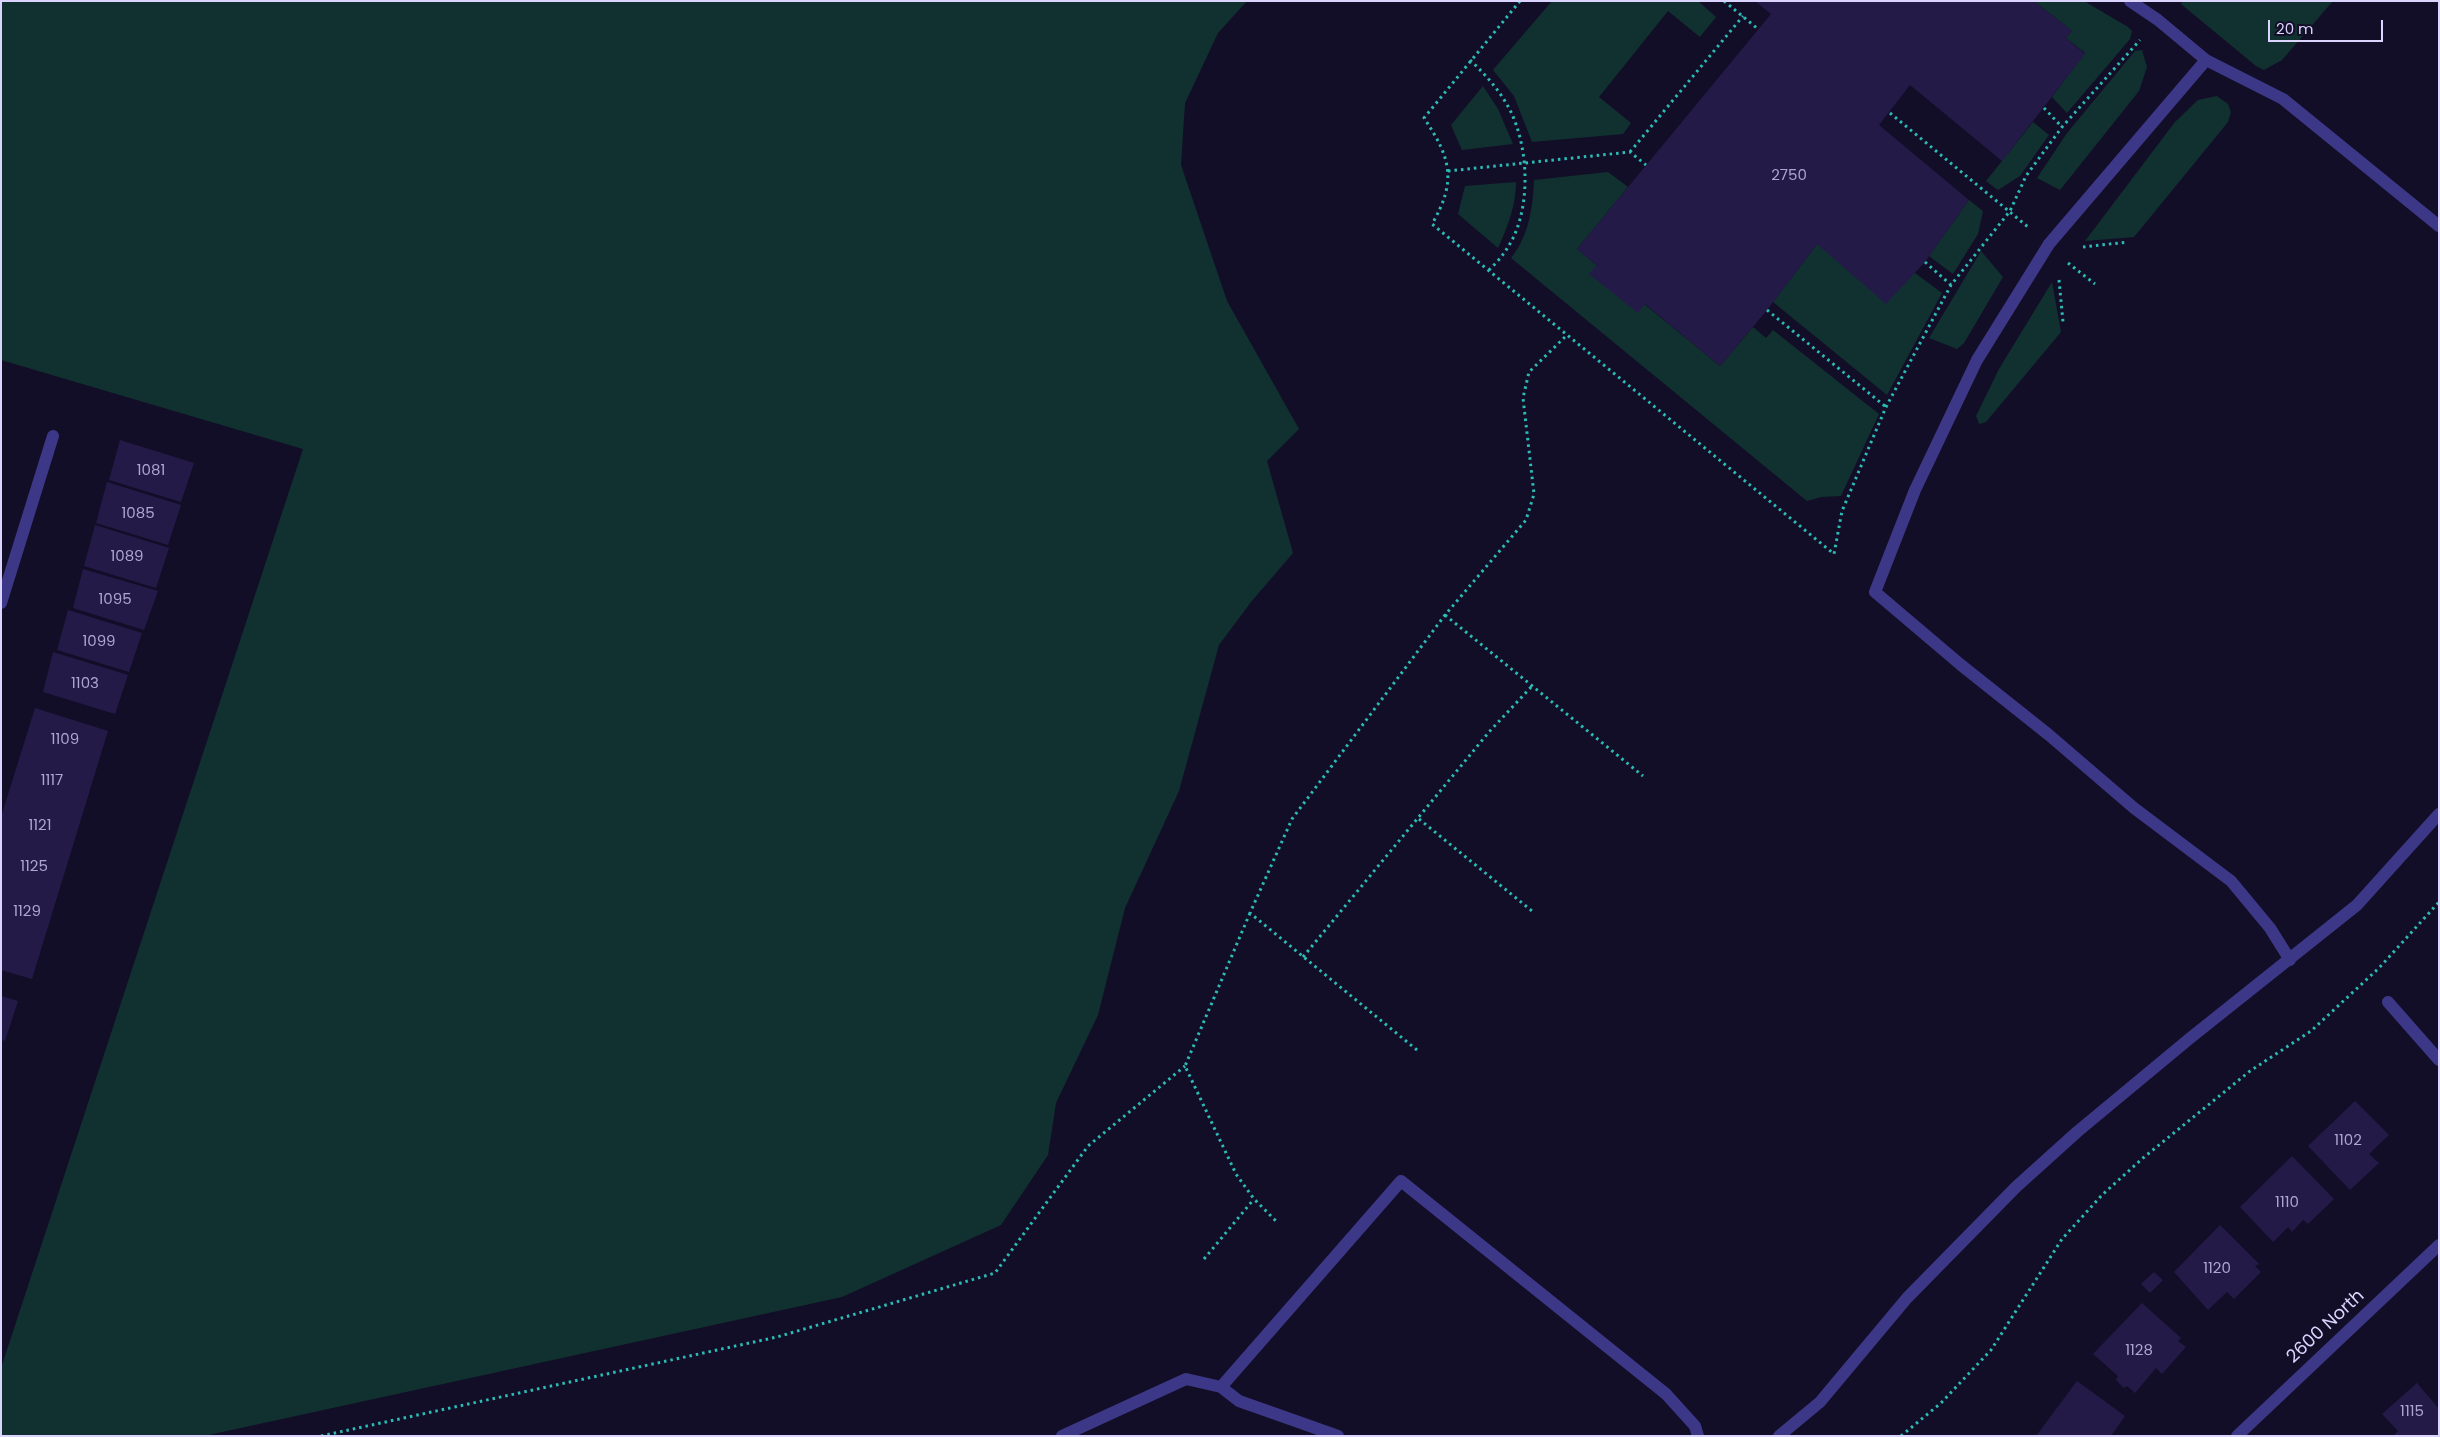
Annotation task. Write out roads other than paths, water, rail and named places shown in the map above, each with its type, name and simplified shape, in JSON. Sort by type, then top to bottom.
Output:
[{"type":"street","points":[[2130,1],[2158,20],[2206,60],[2283,99],[2439,226]]},
{"type":"street","points":[[2206,60],[2049,244],[1977,360],[1915,490],[1875,592],[1961,665],[2049,734],[2134,808],[2231,881],[2270,928],[2290,960]]},
{"type":"street","points":[[1,603],[53,436]]},
{"type":"street","points":[[1779,1436],[1820,1402],[1907,1298],[2016,1187],[2077,1132],[2189,1038],[2290,960],[2357,905],[2439,814]]},
{"type":"street","points":[[2388,1002],[2439,1060]]},
{"type":"street","points":[[1221,1387],[1401,1180],[1666,1394],[1695,1426],[1698,1436]]},
{"type":"street","name":"2600 North","points":[[2237,1436],[2439,1245]]},
{"type":"street","points":[[1062,1436],[1186,1380],[1221,1387],[1240,1401],[1338,1436]]}]
